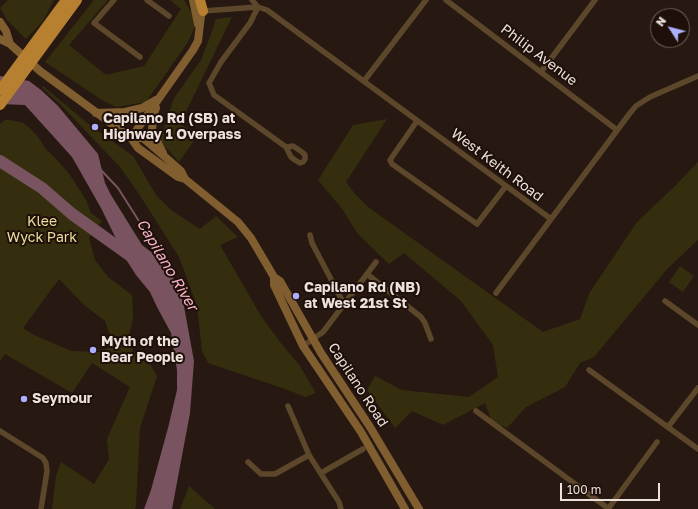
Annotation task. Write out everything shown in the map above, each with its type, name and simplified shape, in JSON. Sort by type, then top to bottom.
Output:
[{"type":"highway","points":[[44,37],[62,0]]},
{"type":"highway","points":[[0,105],[66,0]]},
{"type":"highway","points":[[0,90],[77,0]]},
{"type":"highway","points":[[44,37],[82,0]]},
{"type":"highway","points":[[200,0],[203,11]]},
{"type":"main road","points":[[193,0],[199,29]]},
{"type":"main road","points":[[131,138],[198,41],[203,11],[196,0]]},
{"type":"main road","name":"Capilano Road","points":[[0,22],[6,31],[10,44]]},
{"type":"main road","name":"Capilano Road","points":[[0,39],[10,44],[40,71],[131,138],[138,148],[178,177],[185,179],[238,222],[251,238],[274,277],[280,281],[312,338],[370,427],[419,509]]},
{"type":"main road","points":[[96,113],[125,112],[134,110],[150,104],[160,98]]},
{"type":"main road","points":[[160,98],[153,116],[152,131],[164,156]]},
{"type":"main road","name":"Capilano Road","points":[[131,138],[143,138],[182,171],[185,179]]},
{"type":"main road","name":"Capilano Road","points":[[274,277],[274,285],[303,346],[361,432],[405,509]]},
{"type":"main road","points":[[384,470],[392,476],[414,509]]},
{"type":"street","points":[[114,0],[94,23],[140,56]]},
{"type":"street","points":[[147,0],[169,16]]},
{"type":"street","name":"West Keith Road","points":[[252,0],[258,7],[267,10],[551,219],[630,113],[643,102],[656,94],[698,76]]},
{"type":"street","points":[[364,81],[426,0]]},
{"type":"street","name":"Philip Avenue","points":[[446,0],[617,130]]},
{"type":"street","points":[[541,72],[595,0]]},
{"type":"street","points":[[203,11],[258,7]]},
{"type":"street","points":[[258,7],[250,23],[221,62],[209,83],[214,95],[286,147]]},
{"type":"street","points":[[417,121],[390,160],[392,164],[477,224],[506,186]]},
{"type":"street","points":[[496,293],[551,219]]},
{"type":"street","points":[[310,235],[312,243],[344,304]]},
{"type":"street","points":[[303,346],[312,338],[323,332],[376,262]]},
{"type":"street","points":[[367,274],[421,318],[431,339]]},
{"type":"street","points":[[665,300],[698,325]]},
{"type":"street","points":[[588,370],[698,449]]},
{"type":"street","points":[[668,426],[698,388]]},
{"type":"street","points":[[288,406],[309,455],[339,502],[341,509]]},
{"type":"street","points":[[476,411],[608,509],[657,442]]},
{"type":"street","points":[[0,431],[43,458],[46,462],[47,471],[41,509]]},
{"type":"street","points":[[321,473],[363,449]]},
{"type":"street","points":[[248,462],[261,474],[275,474],[309,455]]},
{"type":"green space","points":[[8,0],[54,0],[43,21],[26,39],[7,20],[0,8]]},
{"type":"green space","points":[[94,0],[108,0],[69,45],[106,75],[144,66],[181,9],[170,0],[184,0],[197,22],[188,42],[146,102],[116,107],[102,100],[45,62]]},
{"type":"green space","points":[[232,17],[180,124],[198,135],[179,162],[160,141],[174,98],[201,60],[216,19]]},
{"type":"green space","points":[[43,86],[92,127],[133,156],[156,195],[171,210],[200,229],[216,216],[238,237],[220,245],[261,316],[300,366],[316,393],[305,397],[208,363],[202,351],[197,306],[179,257],[120,167],[60,104],[42,88]]},
{"type":"green space","points":[[387,119],[346,182],[368,207],[543,332],[580,319],[590,292],[637,222],[698,162],[698,240],[668,268],[594,357],[580,363],[565,387],[526,407],[507,428],[492,422],[485,403],[443,425],[412,411],[395,428],[367,390],[375,376],[402,390],[469,397],[498,377],[493,345],[461,301],[404,253],[389,264],[357,233],[343,210],[318,180],[353,125]]},
{"type":"green space","name":"Klee Wyck Park","points":[[5,120],[10,120],[23,123],[30,128],[45,148],[70,175],[86,200],[91,213],[102,221],[89,238],[95,260],[108,277],[132,295],[133,318],[129,335],[133,352],[150,364],[157,376],[140,428],[135,509],[52,509],[56,476],[61,462],[94,484],[109,459],[107,439],[130,387],[92,363],[72,393],[5,354],[0,361],[0,124]],"holes":[[[59,279],[84,305],[105,321],[114,346],[100,352],[71,351],[32,334],[23,328]]]},
{"type":"green space","points":[[680,266],[694,276],[683,292],[669,282]]},
{"type":"green space","points":[[189,486],[215,509],[180,509]]},
{"type":"water","name":"Capilano River","points":[[0,76],[29,81],[41,90],[58,106],[98,154],[105,183],[111,195],[142,245],[166,261],[183,301],[194,361],[190,413],[172,509],[144,509],[151,490],[177,390],[177,370],[171,333],[150,292],[127,261],[101,208],[72,157],[25,105],[0,104]]},
{"type":"waterway","points":[[0,161],[42,188],[72,214],[135,259]]},
{"type":"waterway","name":"Capilano River","points":[[100,169],[118,188],[144,229],[155,243],[158,257]]},
{"type":"place","name":"Capilano Rd (SB) at Highway 1 Overpass","points":[[95,127]]},
{"type":"place","name":"Capilano Rd (NB) at West 21st St","points":[[296,296]]},
{"type":"place","name":"Myth of the Bear People","points":[[93,350]]},
{"type":"place","name":"Seymour","points":[[24,399]]}]
